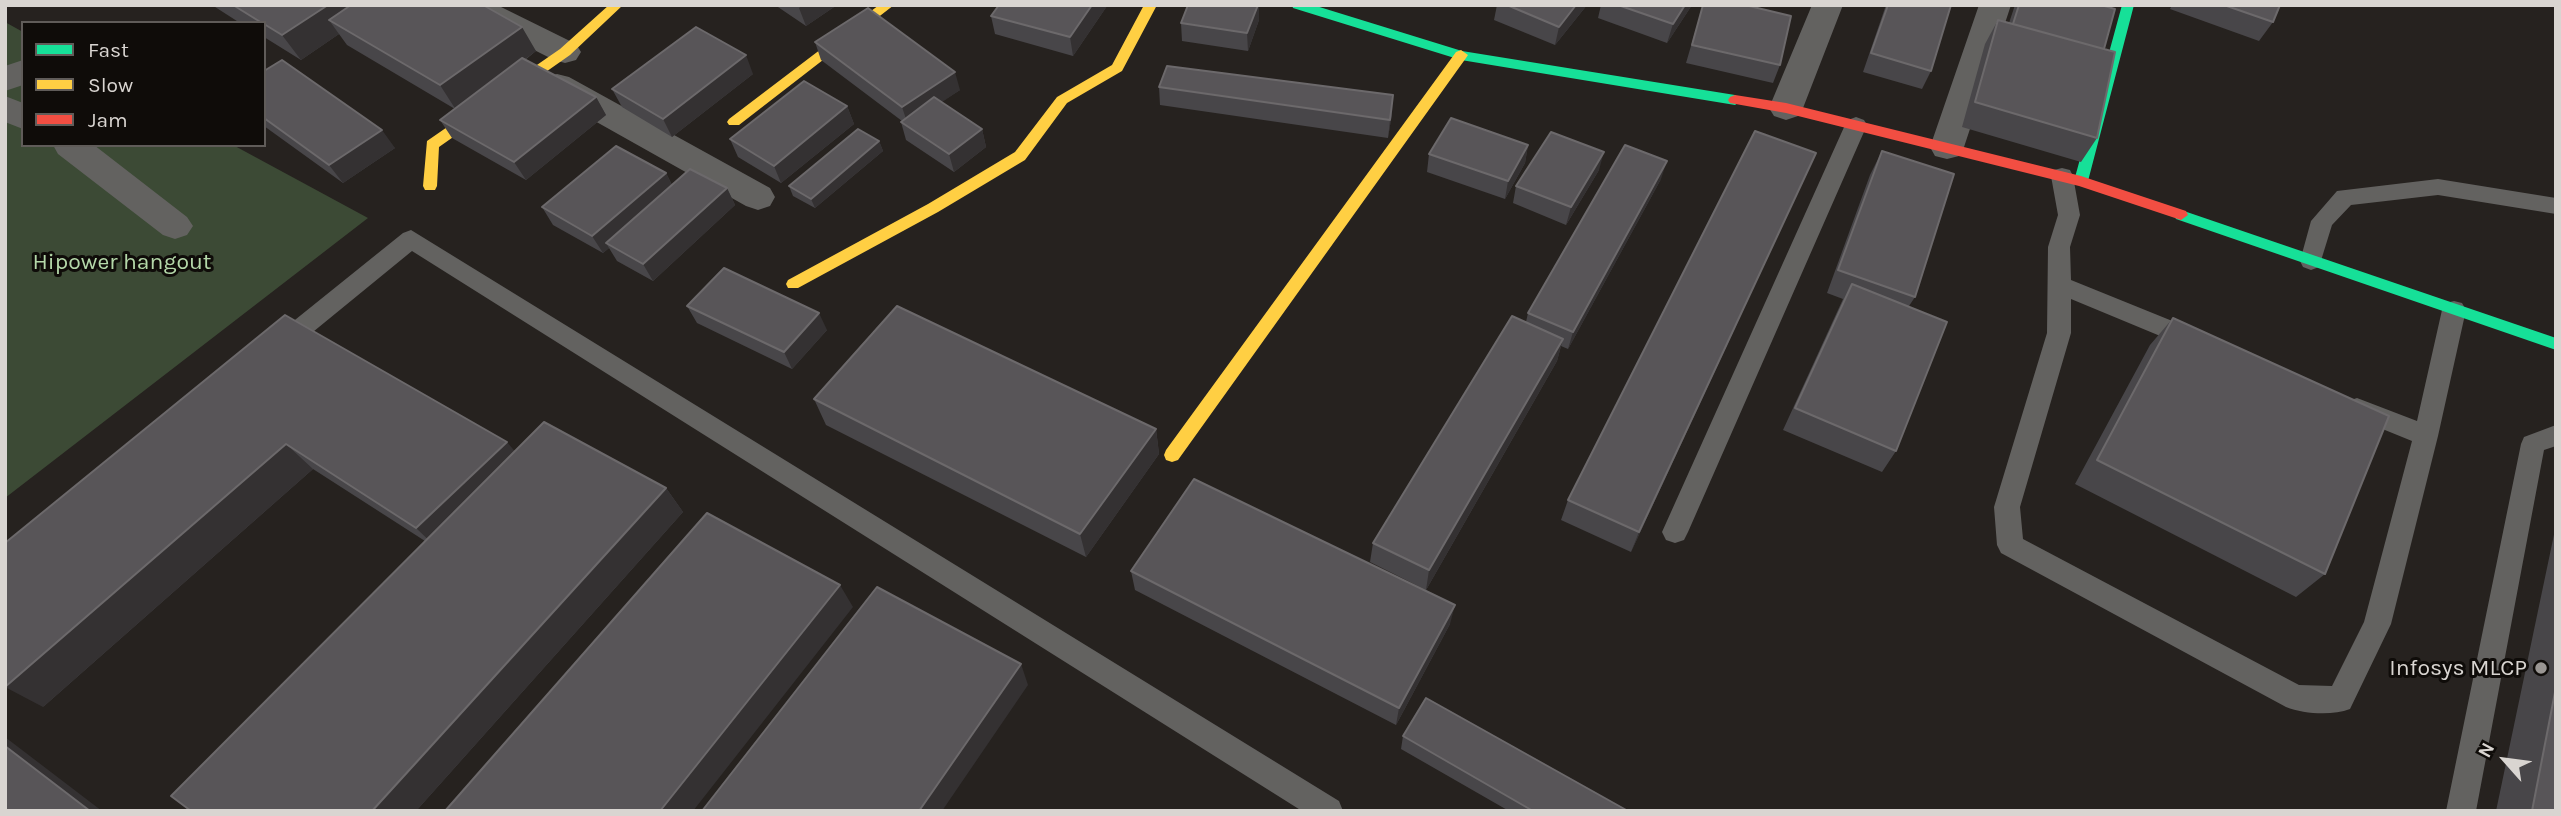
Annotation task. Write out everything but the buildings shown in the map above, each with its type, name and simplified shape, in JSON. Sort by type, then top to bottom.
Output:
[{"type":"street","points":[[470,5],[565,52]]},
{"type":"street","points":[[430,186],[432,145],[565,52],[617,5]]},
{"type":"street","points":[[734,122],[888,5]]},
{"type":"street","points":[[793,284],[933,208],[1020,156],[1062,100],[1117,68],[1151,5]]},
{"type":"street","points":[[1298,5],[1461,55],[1786,108],[2071,179],[2556,345]]},
{"type":"street","points":[[1786,108],[1828,5]]},
{"type":"street","points":[[1947,148],[1995,5]]},
{"type":"street","points":[[2071,179],[2128,5]]},
{"type":"street","points":[[1172,455],[1461,55]]},
{"type":"street","points":[[5,80],[21,72]]},
{"type":"street","points":[[534,72],[758,197]]},
{"type":"street","points":[[5,108],[21,116]]},
{"type":"street","points":[[73,147],[175,226]]},
{"type":"lane","points":[[1675,531],[1856,125]]},
{"type":"lane","points":[[2071,179],[2069,215],[2059,247],[2059,333],[2007,507],[2010,545],[2296,698],[2340,700],[2376,624],[2426,436],[2454,310]]},
{"type":"lane","points":[[2312,261],[2322,221],[2345,197],[2438,187],[2556,206]]},
{"type":"lane","points":[[262,360],[411,239],[1329,811]]},
{"type":"lane","points":[[2059,285],[2211,347]]},
{"type":"lane","points":[[2337,400],[2426,436]]},
{"type":"lane","points":[[2461,811],[2533,444],[2556,435]]},
{"type":"green space","name":"Hipower hangout","points":[[5,22],[21,31],[21,147],[237,147],[368,218],[5,498]]},
{"type":"traffic: fast","points":[[1298,5],[1461,55],[1735,100]]},
{"type":"traffic: fast","points":[[2081,181],[2128,5]]},
{"type":"traffic: fast","points":[[2181,215],[2556,344]]},
{"type":"traffic: slow","points":[[430,186],[432,145],[565,52],[617,5]]},
{"type":"traffic: slow","points":[[734,122],[888,5]]},
{"type":"traffic: slow","points":[[793,284],[933,208],[1020,156],[1062,100],[1117,68],[1151,5]]},
{"type":"traffic: slow","points":[[1172,455],[1461,55]]},
{"type":"traffic: jam","points":[[1735,100],[1786,108],[2081,181],[2181,215]]},
{"type":"place","name":"Infosys MLCP","points":[[2541,668]]}]
